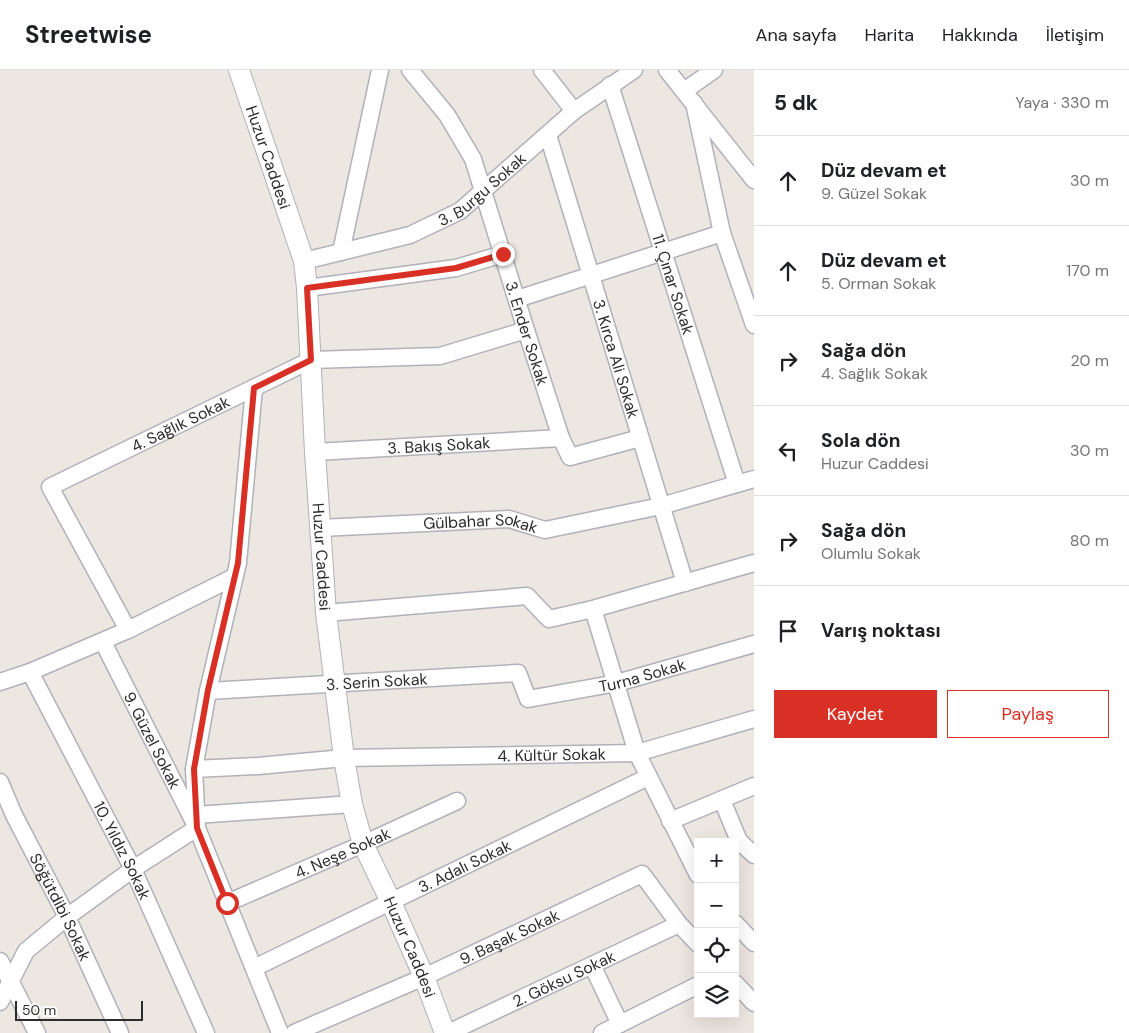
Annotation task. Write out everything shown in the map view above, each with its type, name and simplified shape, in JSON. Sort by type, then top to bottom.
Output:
[{"type":"street","points":[[341,252],[380,70]]},
{"type":"street","name":"3. Ender Sokak","points":[[410,70],[447,115],[473,159],[561,438],[570,457],[640,438]]},
{"type":"street","points":[[542,70],[574,111]]},
{"type":"street","name":"3. Burgu Sokak","points":[[304,261],[410,235],[460,211],[574,111],[634,70]]},
{"type":"street","points":[[667,70],[754,180]]},
{"type":"street","points":[[689,97],[714,70]]},
{"type":"street","name":"Huzur Caddesi","points":[[243,71],[304,261],[326,613],[344,758],[352,804],[363,844],[424,977],[446,1033]]},
{"type":"street","name":"11. Çınar Sokak","points":[[610,85],[737,484]]},
{"type":"street","points":[[689,97],[722,233],[754,325]]},
{"type":"street","name":"3. Kırca Ali Sokak","points":[[548,135],[684,583]]},
{"type":"street","points":[[517,299],[722,233]]},
{"type":"street","points":[[307,288],[456,268],[503,254]]},
{"type":"street","points":[[311,360],[440,356],[526,330]]},
{"type":"street","name":"4. Sağlık Sokak","points":[[128,630],[50,486],[311,360]]},
{"type":"street","points":[[196,822],[194,769],[208,690],[238,563],[254,388]]},
{"type":"street","name":"3. Bakış Sokak","points":[[315,452],[561,438]]},
{"type":"street","name":"Gülbahar Sokak","points":[[320,528],[509,520],[545,530],[661,506],[754,479]]},
{"type":"street","points":[[326,613],[527,596],[549,620],[754,563]]},
{"type":"street","points":[[0,682],[30,672],[103,642],[234,578]]},
{"type":"street","points":[[593,609],[637,753],[694,867]]},
{"type":"street","name":"9. Güzel Sokak","points":[[103,642],[196,822],[280,1033]]},
{"type":"street","name":"Turna Sokak","points":[[528,699],[617,683],[754,644]]},
{"type":"street","name":"10. Yıldız Sokak","points":[[30,672],[133,869],[206,1033]]},
{"type":"street","name":"3. Serin Sokak","points":[[208,690],[518,673],[528,699]]},
{"type":"street","name":"4. Kültür Sokak","points":[[194,769],[258,766],[344,758],[637,753],[754,719]]},
{"type":"street","name":"3. Adalı Sokak","points":[[254,968],[648,777]]},
{"type":"street","name":"Söğütdibi Sokak","points":[[0,782],[14,815],[67,917],[120,1033]]},
{"type":"street","points":[[670,822],[754,786]]},
{"type":"street","points":[[722,800],[738,841],[754,855]]},
{"type":"street","name":"4. Neşe Sokak","points":[[227,903],[457,801]]},
{"type":"street","points":[[0,1002],[26,951],[67,917],[196,822],[352,804]]},
{"type":"street","name":"9. Başak Sokak","points":[[294,1033],[424,977],[642,874],[679,924],[694,940]]},
{"type":"street","name":"2. Göksu Sokak","points":[[446,1033],[679,924]]},
{"type":"street","points":[[739,927],[754,943]]},
{"type":"street","points":[[0,961],[37,1033]]},
{"type":"street","points":[[592,965],[620,1024]]},
{"type":"street","points":[[602,1033],[694,987]]},
{"type":"street","points":[[739,987],[754,1003]]},
{"type":"route","points":[[227,903],[197,828],[194,769],[208,690],[238,563],[254,388],[311,360],[307,288],[456,268],[503,254]]}]
